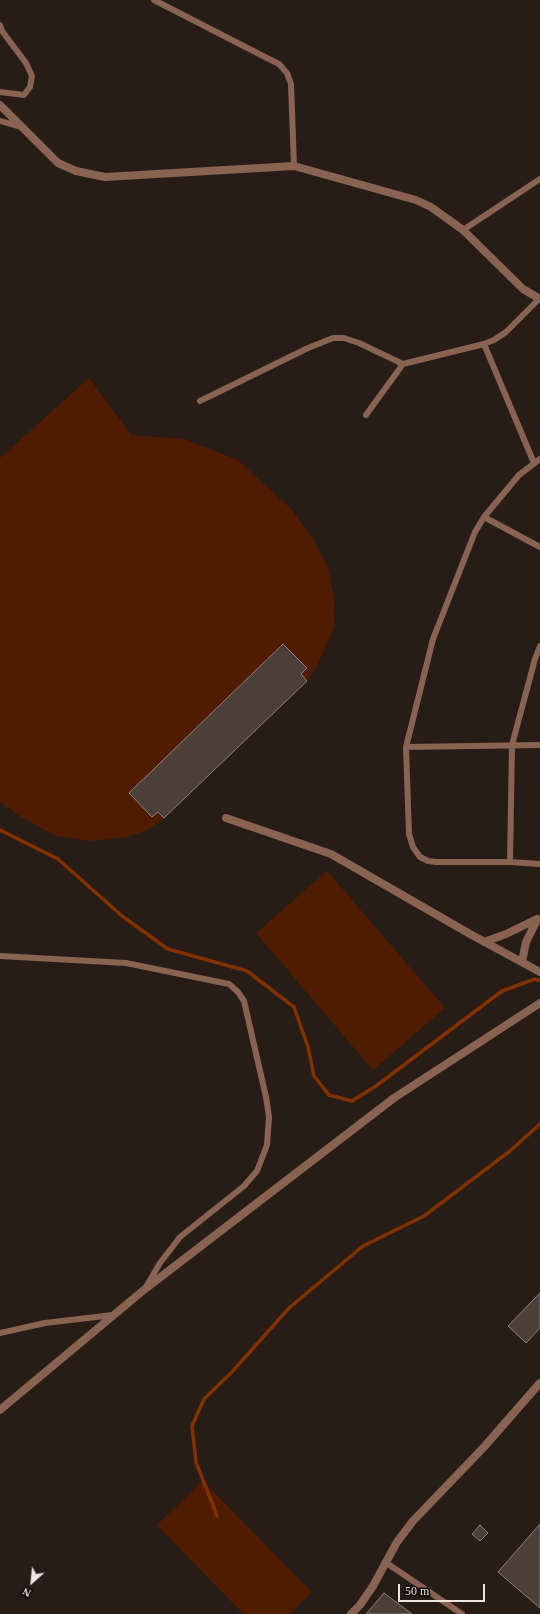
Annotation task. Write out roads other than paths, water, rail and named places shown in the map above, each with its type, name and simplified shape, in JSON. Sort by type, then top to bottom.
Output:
[{"type":"street","points":[[0,105],[58,163],[76,171],[105,177],[294,166],[416,200],[431,207],[463,230],[523,289],[539,299]]},
{"type":"street","points":[[226,818],[331,854],[484,942],[540,972]]},
{"type":"street","points":[[484,942],[506,934],[539,918]]},
{"type":"street","points":[[522,962],[526,942],[539,918]]},
{"type":"street","points":[[0,1410],[145,1289],[394,1098],[540,1003]]},
{"type":"street","points":[[351,1614],[360,1605],[373,1586],[397,1542],[413,1522],[484,1447],[540,1383]]},
{"type":"lane","points":[[154,0],[279,64],[287,73],[291,84],[294,166]]},
{"type":"lane","points":[[0,25],[2,31],[26,64],[32,76],[30,87],[24,95],[0,92]]},
{"type":"lane","points":[[0,121],[23,127]]},
{"type":"lane","points":[[463,230],[540,179]]},
{"type":"lane","points":[[200,401],[308,348],[333,338],[344,338],[359,343],[403,364],[484,344],[506,332],[539,299]]},
{"type":"lane","points":[[484,344],[534,464]]},
{"type":"lane","points":[[366,415],[403,364]]},
{"type":"lane","points":[[540,459],[520,475],[484,517],[468,547],[433,639],[406,747],[409,834],[412,847],[420,857],[428,861],[436,862],[510,862],[540,864]]},
{"type":"lane","points":[[484,517],[540,547]]},
{"type":"lane","points":[[510,862],[512,745],[538,660],[540,646]]},
{"type":"lane","points":[[406,747],[512,745],[540,746]]},
{"type":"lane","points":[[0,956],[126,963],[229,984],[238,992],[244,1001],[266,1097],[269,1117],[267,1145],[257,1171],[244,1186],[180,1237],[160,1263],[145,1289]]},
{"type":"lane","points":[[0,1333],[45,1323],[115,1315]]},
{"type":"lane","points":[[385,1562],[462,1614]]},
{"type":"waterway","points":[[0,830],[58,859],[122,916],[168,949],[247,971],[294,1007],[308,1047],[314,1076],[329,1095],[352,1101],[376,1086],[502,991],[535,979],[540,981]]},
{"type":"waterway","points":[[217,1516],[196,1462],[192,1426],[204,1399],[231,1373],[289,1308],[363,1246],[424,1216],[510,1151],[540,1124]]}]
